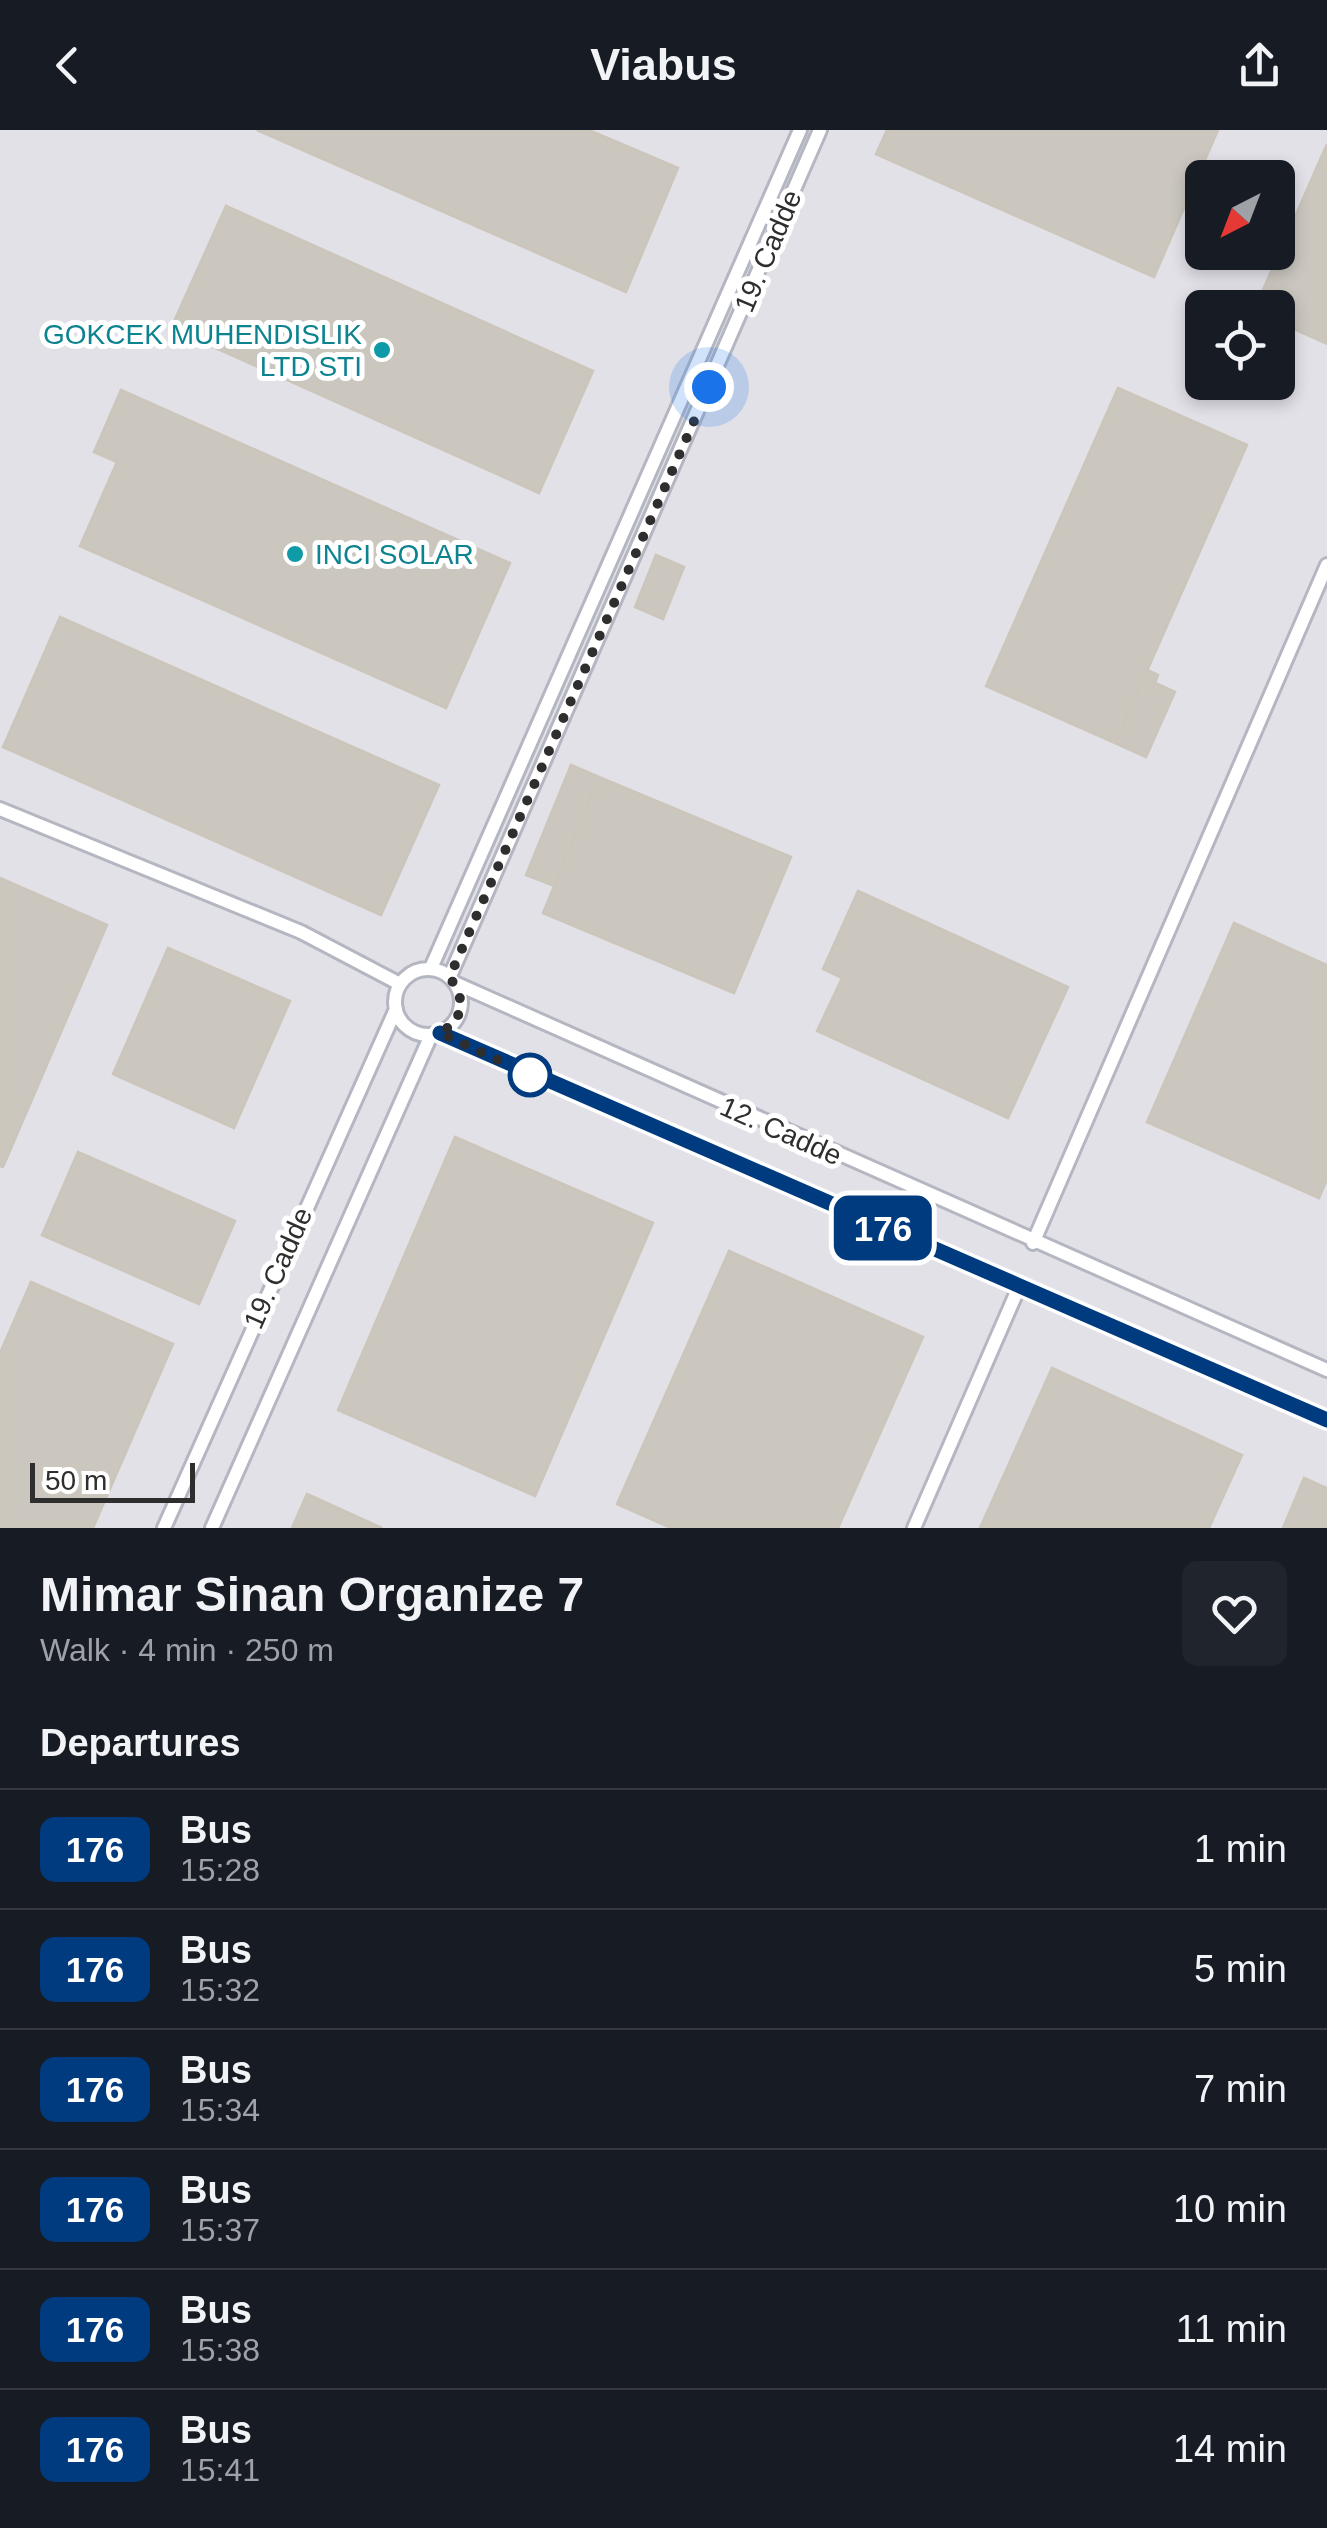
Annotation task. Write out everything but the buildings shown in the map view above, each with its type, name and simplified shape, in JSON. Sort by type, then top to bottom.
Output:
[{"type":"lane","name":"19. Cadde","points":[[431,968],[800,130]]},
{"type":"lane","name":"19. Cadde","points":[[454,981],[820,130]]},
{"type":"lane","points":[[1032,1243],[1327,565]]},
{"type":"lane","points":[[0,810],[301,932],[400,984]]},
{"type":"lane","points":[[431,968],[454,981],[460,1013],[436,1034],[412,1032],[396,1010],[400,984],[413,972],[431,968]]},
{"type":"lane","name":"12. Cadde","points":[[454,981],[1032,1243],[1327,1370]]},
{"type":"lane","name":"19. Cadde","points":[[164,1528],[396,1010]]},
{"type":"lane","name":"19. Cadde","points":[[212,1528],[436,1034]]},
{"type":"lane","name":"12. Cadde","points":[[436,1034],[1327,1420]]},
{"type":"lane","points":[[914,1528],[1018,1287]]},
{"type":"shaded area","points":[[0,130],[1327,130],[1327,1528],[0,1528]]},
{"type":"bus line","name":"176","points":[[440,1033],[1327,1420]]},
{"type":"place","name":"GOKCEK MUHENDISLIK LTD STI","points":[[382,350]]},
{"type":"place","name":"INCI SOLAR","points":[[295,554]]},
{"type":"route","points":[[530,1075],[440,1033],[456,1022],[462,1003],[457,984],[450,976],[709,387]]}]
